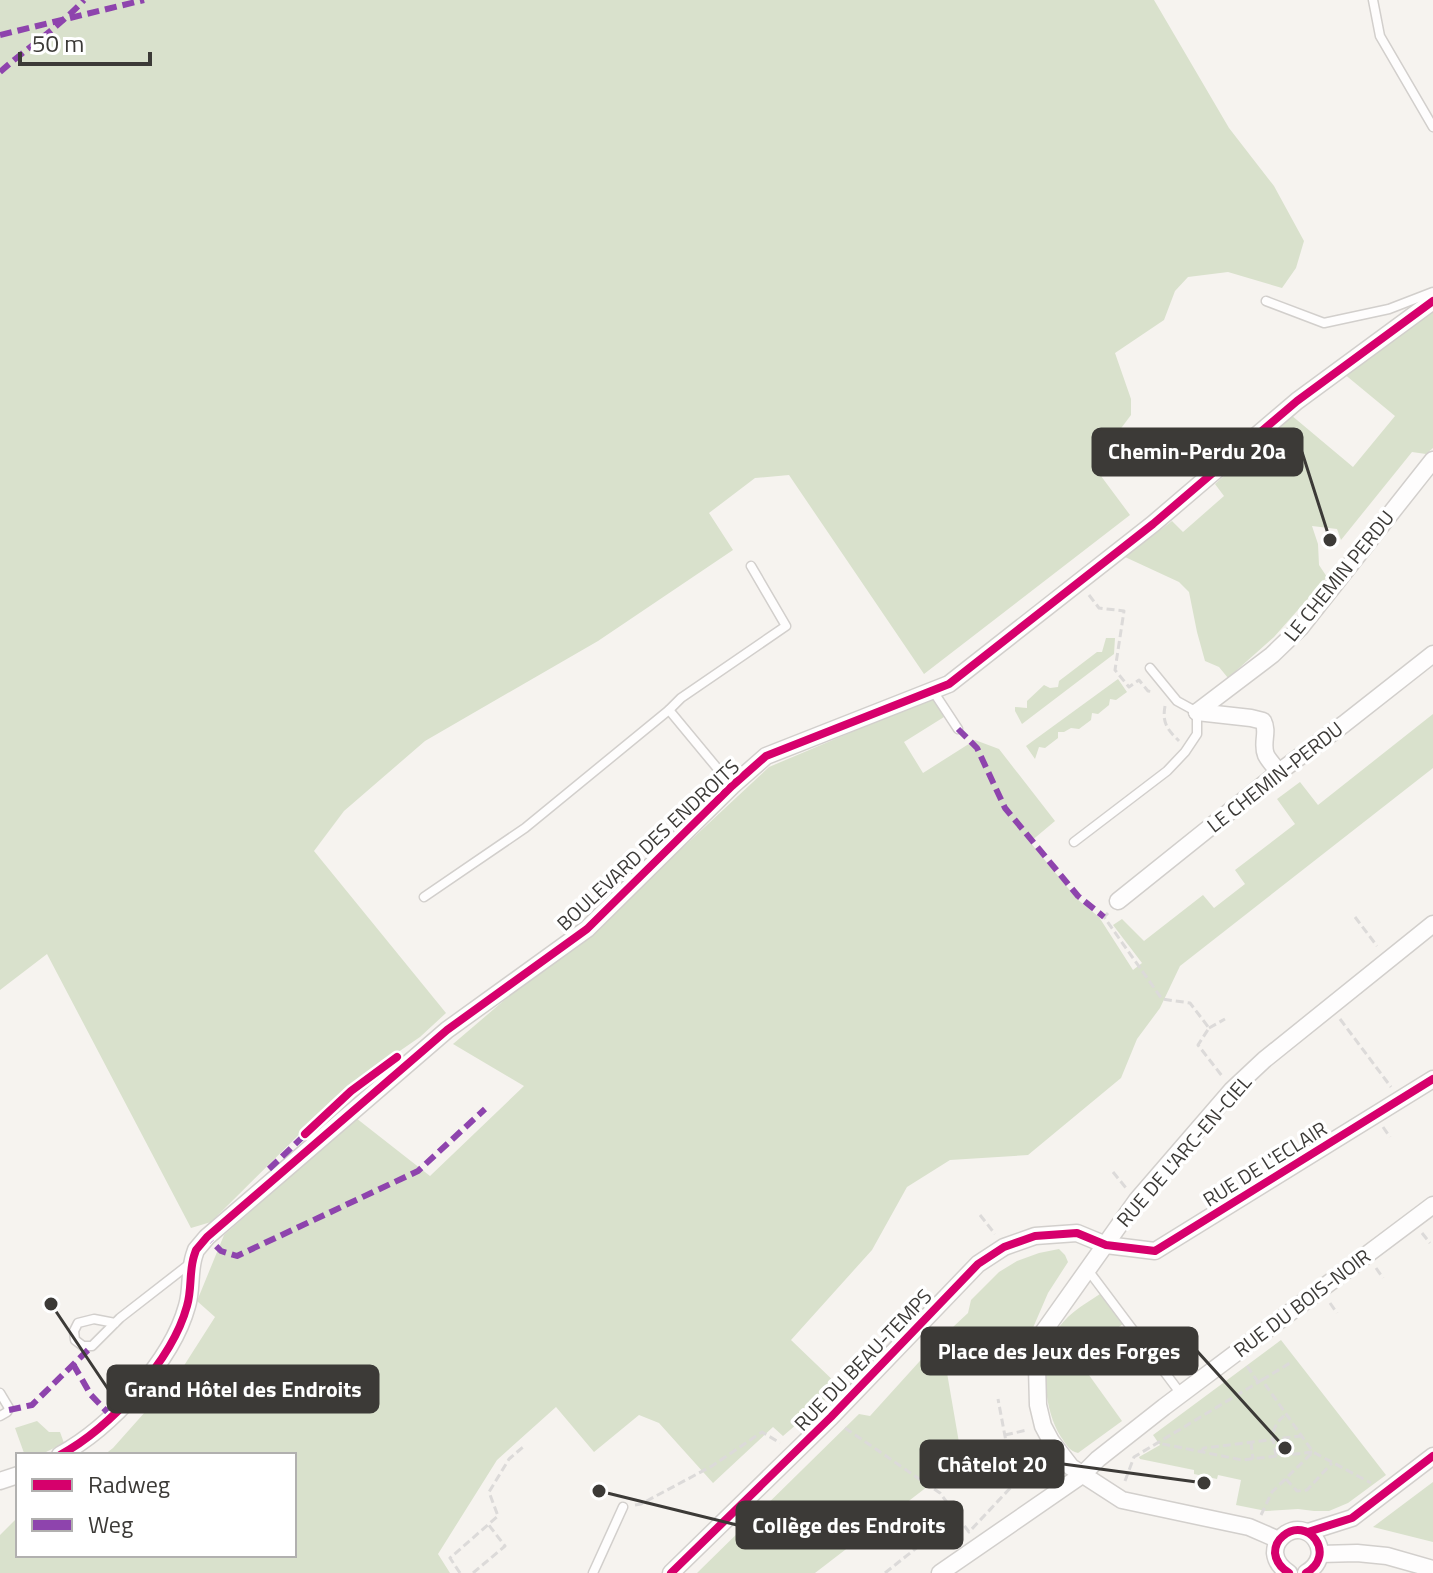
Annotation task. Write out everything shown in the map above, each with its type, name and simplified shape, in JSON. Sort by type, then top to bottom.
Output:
[{"type":"street","name":"BOULEVARD DES ENDROITS","points":[[63,1453],[103,1426],[138,1390],[161,1357],[186,1310],[192,1262],[196,1250],[207,1237],[447,1030],[587,929],[766,756],[949,684],[1141,534],[1297,401],[1433,301]]},
{"type":"street","name":"LE CHEMIN PERDU","points":[[1197,712],[1272,655],[1300,628],[1433,460]]},
{"type":"street","name":"LE CHEMIN-PERDU","points":[[1118,901],[1433,654]]},
{"type":"street","points":[[1197,712],[1263,721],[1266,756],[1279,772]]},
{"type":"street","name":"RUE DE L'ARC-EN-CIEL","points":[[1279,1540],[1249,1527],[1122,1500],[1071,1467],[1043,1426],[1038,1405],[1037,1367],[1044,1331],[1137,1200],[1232,1090],[1264,1060],[1433,924]]},
{"type":"street","name":"RUE DE L'ECLAIR","points":[[1106,1245],[1155,1251],[1433,1079]]},
{"type":"street","name":"RUE DU BOIS-NOIR","points":[[940,1573],[1082,1475],[1181,1394],[1433,1205]]},
{"type":"street","name":"RUE DU BEAU-TEMPS","points":[[671,1573],[821,1427],[978,1264],[1004,1247],[1035,1236],[1077,1233],[1106,1245]]},
{"type":"street","points":[[1308,1532],[1352,1518],[1433,1456]]},
{"type":"street","points":[[1286,1572],[1277,1560],[1276,1546],[1289,1532],[1302,1530],[1317,1541],[1320,1554],[1316,1566],[1306,1573]]},
{"type":"street","points":[[1320,1554],[1387,1556],[1433,1569]]},
{"type":"lane","points":[[1373,0],[1380,36],[1433,127]]},
{"type":"lane","points":[[1266,301],[1324,323],[1389,309],[1433,292]]},
{"type":"lane","points":[[424,897],[525,828],[681,698],[786,626],[751,566]]},
{"type":"lane","points":[[1074,842],[1167,771],[1197,734],[1197,712],[1177,701],[1150,668]]},
{"type":"lane","points":[[933,691],[958,729]]},
{"type":"lane","points":[[669,710],[732,786]]},
{"type":"lane","points":[[115,1323],[94,1319],[78,1323],[74,1331],[75,1340],[83,1346],[92,1346],[115,1323],[192,1262]]},
{"type":"lane","points":[[1088,1270],[1181,1394]]},
{"type":"lane","points":[[0,1393],[9,1410],[0,1416]]},
{"type":"lane","points":[[593,1573],[623,1507]]},
{"type":"path","points":[[1092,599],[1099,608],[1124,611],[1115,670],[1129,687],[1139,680],[1149,691]]},
{"type":"path","points":[[1155,692],[1165,704],[1164,724],[1167,730],[1187,749]]},
{"type":"path","points":[[1355,917],[1377,946]]},
{"type":"path","points":[[1109,924],[1162,999],[1190,1003],[1209,1028]]},
{"type":"path","points":[[1337,1016],[1390,1086]]},
{"type":"path","points":[[1223,1078],[1198,1045],[1209,1028],[1225,1019]]},
{"type":"path","points":[[1386,1132],[1390,1137]]},
{"type":"path","points":[[1113,1172],[1123,1184]]},
{"type":"path","points":[[980,1215],[994,1234]]},
{"type":"path","points":[[1423,1234],[1430,1243]]},
{"type":"path","points":[[1376,1269],[1383,1278]]},
{"type":"path","points":[[1331,1305],[1337,1313]]},
{"type":"path","points":[[1123,1485],[1134,1457],[1290,1363]]},
{"type":"path","points":[[1246,1366],[1313,1452],[1385,1492]]},
{"type":"path","points":[[975,1527],[1014,1484],[998,1399]]},
{"type":"path","points":[[1276,1456],[1273,1433],[1286,1414]]},
{"type":"path","points":[[846,1429],[940,1493],[969,1532]]},
{"type":"path","points":[[1005,1435],[1027,1430]]},
{"type":"path","points":[[641,1504],[712,1466],[762,1432],[778,1441]]},
{"type":"path","points":[[1201,1452],[1204,1448],[1301,1436]]},
{"type":"path","points":[[1251,1442],[1253,1459]]},
{"type":"path","points":[[1158,1443],[1242,1460],[1313,1452]]},
{"type":"path","points":[[460,1573],[450,1558],[498,1516],[489,1492],[509,1459],[523,1447]]},
{"type":"path","points":[[1261,1515],[1267,1498],[1313,1452]]},
{"type":"path","points":[[1286,1479],[1297,1491],[1307,1490],[1332,1463]]},
{"type":"path","points":[[885,1573],[949,1522],[961,1520]]},
{"type":"path","points":[[473,1573],[505,1546],[488,1524]]},
{"type":"green space","points":[[0,0],[1154,0],[1229,128],[1274,186],[1304,241],[1296,268],[1282,288],[1228,272],[1188,277],[1175,291],[1164,320],[1115,353],[1131,399],[1131,415],[1110,443],[1098,472],[1130,515],[924,674],[789,475],[755,478],[709,513],[733,550],[598,641],[425,741],[344,811],[314,851],[446,1013],[420,1037],[346,1088],[211,1222],[191,1228],[47,954],[0,990]]},
{"type":"green space","points":[[1433,309],[1433,448],[1426,454],[1412,452],[1341,540],[1337,529],[1312,526],[1318,544],[1319,565],[1327,577],[1274,637],[1228,678],[1219,667],[1205,661],[1189,592],[1179,582],[1125,557],[1172,521],[1183,532],[1224,496],[1215,484],[1291,415],[1353,467],[1395,416],[1343,373]]},
{"type":"green space","points":[[1106,638],[1115,638],[1114,654],[1022,724],[1015,707],[1027,708],[1027,701],[1044,685],[1058,687],[1059,681],[1097,652],[1102,652]]},
{"type":"green space","points":[[1118,679],[1127,692],[1116,700],[1110,699],[1109,705],[1098,714],[1092,713],[1091,720],[1079,729],[1058,732],[1058,738],[1045,748],[1039,747],[1035,759],[1026,746]]},
{"type":"green space","points":[[932,698],[944,717],[904,742],[923,773],[975,740],[999,749],[1055,821],[1030,842],[1077,899],[1099,917],[1133,970],[1142,963],[1113,925],[1122,919],[1144,941],[1203,895],[1214,908],[1245,884],[1235,870],[1295,824],[1277,799],[1300,782],[1318,805],[1433,714],[1433,768],[1180,966],[1160,1008],[1137,1039],[1121,1078],[1028,1155],[950,1160],[907,1187],[872,1250],[791,1340],[840,1387],[783,1436],[773,1427],[713,1483],[659,1423],[639,1415],[594,1452],[556,1407],[497,1460],[438,1554],[450,1573],[0,1573],[0,1535],[16,1519],[16,1557],[296,1557],[296,1453],[107,1453],[178,1375],[215,1317],[197,1301],[224,1235],[356,1118],[430,1176],[524,1086],[453,1044],[679,851],[769,767]]},
{"type":"green space","points":[[1059,1249],[1068,1262],[1048,1293],[1023,1351],[946,1367],[962,1460],[815,1573],[697,1573],[859,1414],[870,1416],[938,1341],[968,1313],[971,1300],[999,1272],[1017,1261]]},
{"type":"green space","points":[[1100,1294],[1123,1324],[1076,1357],[1122,1421],[1078,1453],[1064,1442],[1051,1414],[1046,1386],[1047,1359],[1054,1335],[1063,1322]]},
{"type":"green space","points":[[1281,1340],[1386,1475],[1348,1503],[1329,1511],[1266,1511],[1236,1505],[1241,1480],[1218,1475],[1217,1479],[1194,1474],[1194,1470],[1140,1459],[1160,1445],[1153,1435]]},
{"type":"green space","points":[[37,1421],[49,1432],[60,1432],[64,1443],[44,1453],[24,1453],[15,1428]]},
{"type":"green space","points":[[1433,1482],[1433,1542],[1373,1527]]},
{"type":"marked path","points":[[0,72],[84,0]]},
{"type":"marked path","points":[[0,35],[144,0]]},
{"type":"marked path","points":[[958,729],[977,748],[1005,808],[1078,896],[1104,917]]},
{"type":"marked path","points":[[210,1233],[207,1237],[221,1251],[237,1256],[418,1171],[485,1109]]},
{"type":"marked path","points":[[269,1169],[310,1130]]},
{"type":"marked path","points":[[9,1410],[32,1405],[92,1346]]},
{"type":"marked path","points":[[73,1364],[91,1395],[112,1417]]},
{"type":"cycle path","points":[[63,1453],[99,1428],[118,1410],[137,1391],[168,1349],[189,1300],[196,1250],[207,1237],[447,1030],[587,929],[766,756],[949,684],[1153,524],[1297,401],[1433,301]]},
{"type":"cycle path","points":[[305,1134],[351,1091],[397,1057]]},
{"type":"cycle path","points":[[671,1573],[831,1417],[978,1264],[1004,1247],[1035,1236],[1077,1233],[1106,1245],[1155,1251],[1433,1079]]},
{"type":"cycle path","points":[[1308,1532],[1352,1518],[1433,1456]]},
{"type":"cycle path","points":[[1289,1573],[1278,1562],[1276,1546],[1283,1536],[1301,1530],[1309,1533],[1319,1547],[1315,1565],[1306,1573]]},
{"type":"place","name":"Chemin-Perdu 20a","points":[[1330,540]]},
{"type":"place","name":"Grand Hôtel des Endroits","points":[[51,1304]]},
{"type":"place","name":"Place des Jeux des Forges","points":[[1285,1448]]},
{"type":"place","name":"Châtelot 20","points":[[1204,1483]]},
{"type":"place","name":"Collège des Endroits","points":[[599,1491]]}]
